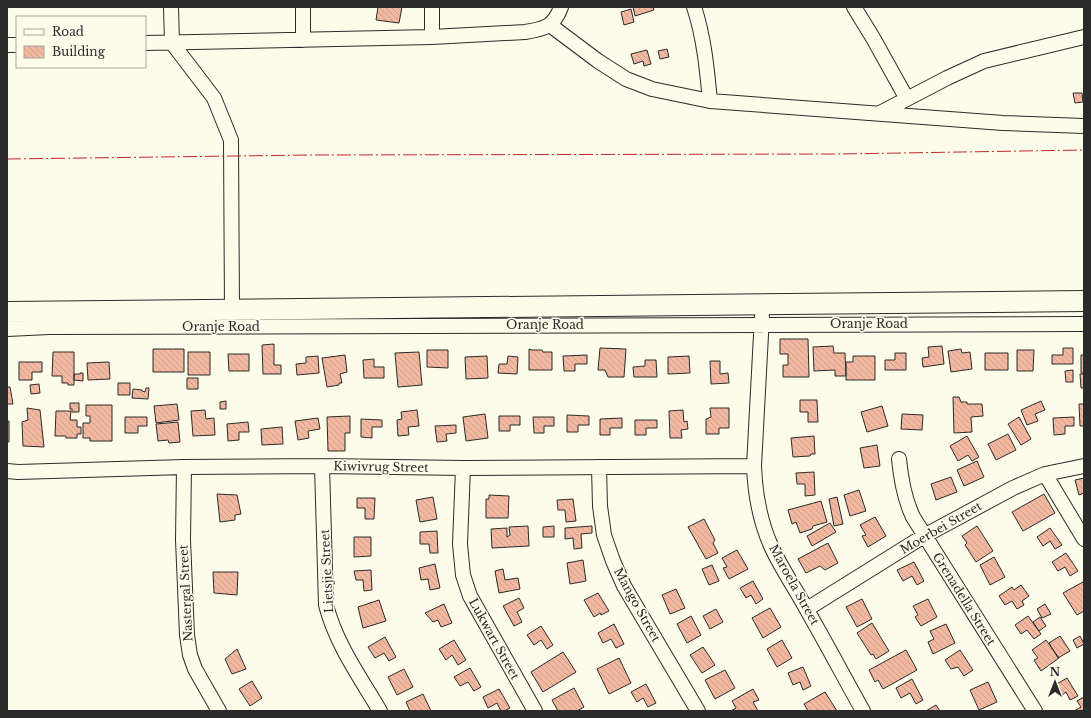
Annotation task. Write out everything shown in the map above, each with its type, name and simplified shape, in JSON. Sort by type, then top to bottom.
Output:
[{"type":"street","points":[[171,7],[172,43],[214,98],[231,140],[232,310]]},
{"type":"street","points":[[303,7],[303,40]]},
{"type":"street","points":[[432,7],[432,38]]},
{"type":"street","points":[[146,43],[432,38],[524,32],[538,30],[550,25],[558,16],[561,7]]},
{"type":"street","points":[[694,7],[701,27],[710,100]]},
{"type":"street","points":[[854,7],[874,38],[907,99]]},
{"type":"street","points":[[550,25],[598,61],[626,79],[652,89],[710,100],[844,112],[880,113],[1003,123],[1084,126]]},
{"type":"street","points":[[880,113],[984,60],[1084,37]]},
{"type":"street","points":[[7,312],[232,310],[762,315],[1084,302]]},
{"type":"street","name":"Oranje Road","points":[[7,329],[762,315],[1084,324]]},
{"type":"street","name":"Maroela Street","points":[[762,315],[754,466],[755,485],[760,513],[771,545],[781,566],[807,609],[863,711]]},
{"type":"street","name":"Grenadella Street","points":[[899,459],[906,501],[913,517],[1035,711]]},
{"type":"street","name":"Kiwivrug Street","points":[[7,471],[322,466],[462,468],[754,466]]},
{"type":"street","name":"Lietsjie Street","points":[[322,466],[326,605],[330,620],[342,647],[380,711]]},
{"type":"street","name":"Moerbei Street","points":[[807,609],[924,536],[1013,488],[1045,474],[1084,466]]},
{"type":"street","name":"Nastergal Street","points":[[184,467],[183,540],[187,635],[190,655],[219,711]]},
{"type":"street","name":"Mango Street","points":[[599,467],[600,506],[604,535],[613,561],[624,586],[698,711]]},
{"type":"street","name":"Lukwart Street","points":[[462,468],[460,544],[463,575],[467,589],[473,603],[535,711]]},
{"type":"street","points":[[1045,474],[1084,539]]},
{"type":"building","points":[[378,7],[402,7],[399,23],[376,20]]},
{"type":"building","points":[[633,7],[653,7],[654,10],[635,16]]},
{"type":"building","points":[[631,9],[634,22],[624,25],[621,12]]},
{"type":"building","points":[[667,49],[669,57],[660,59],[658,51]]},
{"type":"building","points":[[647,50],[651,64],[644,66],[643,61],[634,64],[631,54]]},
{"type":"building","points":[[1073,93],[1082,93],[1083,102],[1075,103]]},
{"type":"building","points":[[780,339],[808,339],[809,377],[783,377],[783,365],[788,365],[788,354],[780,354]]},
{"type":"building","points":[[274,344],[274,365],[281,365],[281,374],[263,374],[262,345]]},
{"type":"building","points":[[833,346],[834,353],[845,353],[846,376],[835,376],[835,370],[814,371],[813,347]]},
{"type":"building","points":[[942,346],[944,364],[923,367],[922,358],[929,357],[928,347]]},
{"type":"building","points":[[600,348],[626,349],[624,377],[608,377],[605,370],[598,370]]},
{"type":"building","points":[[1063,348],[1073,348],[1073,364],[1052,364],[1052,355],[1063,355]]},
{"type":"building","points":[[153,349],[184,349],[184,372],[153,372]]},
{"type":"building","points":[[529,349],[552,352],[552,370],[529,370]]},
{"type":"building","points":[[961,349],[962,353],[970,352],[972,369],[951,372],[948,351]]},
{"type":"building","points":[[427,350],[448,350],[448,368],[427,367]]},
{"type":"building","points":[[1017,350],[1034,350],[1033,371],[1017,371]]},
{"type":"building","points":[[53,352],[74,352],[74,385],[62,383],[62,376],[52,376]]},
{"type":"building","points":[[188,352],[210,352],[210,375],[188,375]]},
{"type":"building","points":[[419,352],[422,385],[398,387],[395,353]]},
{"type":"building","points":[[895,353],[906,353],[906,370],[885,370],[885,360],[895,360]]},
{"type":"building","points":[[985,353],[1008,353],[1008,370],[985,370]]},
{"type":"building","points":[[228,354],[249,354],[249,371],[229,371]]},
{"type":"building","points":[[345,355],[347,372],[340,374],[342,383],[327,387],[322,358]]},
{"type":"building","points":[[587,355],[587,364],[575,364],[575,371],[564,371],[563,356]]},
{"type":"building","points":[[1081,355],[1084,355],[1084,373],[1081,373]]},
{"type":"building","points":[[318,356],[319,373],[297,375],[296,364],[306,363],[306,357]]},
{"type":"building","points":[[487,356],[488,378],[466,379],[465,357]]},
{"type":"building","points":[[508,356],[518,357],[517,374],[498,373],[499,364],[507,364]]},
{"type":"building","points":[[689,356],[690,373],[668,374],[668,357]]},
{"type":"building","points":[[853,356],[875,356],[875,380],[846,380],[846,362],[853,362]]},
{"type":"building","points":[[374,359],[374,367],[384,367],[384,378],[364,378],[363,360]]},
{"type":"building","points":[[645,360],[656,360],[657,377],[634,377],[633,367],[645,366]]},
{"type":"building","points":[[710,361],[720,361],[720,374],[728,373],[729,383],[711,384]]},
{"type":"building","points":[[19,362],[42,362],[42,372],[32,372],[32,380],[19,380]]},
{"type":"building","points":[[109,362],[110,379],[88,380],[87,363]]},
{"type":"building","points":[[1073,370],[1073,382],[1066,382],[1065,371]]},
{"type":"building","points":[[83,373],[83,381],[74,380],[74,374]]},
{"type":"building","points":[[1080,374],[1084,374],[1084,388],[1081,388]]},
{"type":"building","points":[[187,378],[198,378],[198,389],[187,389]]},
{"type":"building","points":[[118,383],[130,383],[130,395],[118,395]]},
{"type":"building","points":[[39,384],[40,393],[31,394],[30,385]]},
{"type":"building","points":[[7,387],[10,387],[13,404],[7,404]]},
{"type":"building","points":[[146,388],[149,388],[148,399],[132,398],[133,389],[142,390],[145,392]]},
{"type":"building","points":[[953,397],[959,397],[961,402],[967,402],[967,404],[982,404],[983,416],[971,417],[972,432],[954,433]]},
{"type":"building","points":[[800,400],[817,400],[818,422],[808,422],[808,412],[800,412]]},
{"type":"building","points":[[226,401],[226,409],[220,409],[220,402]]},
{"type":"building","points":[[1041,401],[1045,410],[1035,414],[1038,421],[1027,425],[1021,410]]},
{"type":"building","points":[[70,403],[79,403],[79,412],[72,412],[72,409],[70,409]]},
{"type":"building","points":[[177,404],[179,420],[156,423],[154,406]]},
{"type":"building","points":[[1079,404],[1084,404],[1084,426],[1080,426]]},
{"type":"building","points":[[86,405],[112,405],[112,441],[90,441],[90,438],[83,438],[83,423],[90,423],[90,416],[86,416]]},
{"type":"building","points":[[882,406],[888,426],[867,432],[861,412]]},
{"type":"building","points":[[27,408],[40,410],[44,447],[23,446],[22,422],[28,420]]},
{"type":"building","points":[[710,408],[729,408],[729,428],[719,428],[719,434],[706,434],[706,419],[711,417]]},
{"type":"building","points":[[205,410],[206,419],[214,418],[215,435],[193,436],[191,411]]},
{"type":"building","points":[[417,410],[419,426],[408,427],[409,435],[398,436],[397,420],[402,419],[401,412]]},
{"type":"building","points":[[683,410],[684,422],[687,421],[688,429],[681,430],[682,438],[670,438],[669,411]]},
{"type":"building","points":[[56,411],[71,411],[70,420],[77,420],[77,427],[81,427],[81,434],[77,434],[77,438],[55,436]]},
{"type":"building","points":[[485,414],[488,438],[466,441],[463,417]]},
{"type":"building","points":[[902,414],[923,415],[922,430],[901,429]]},
{"type":"building","points":[[567,415],[589,416],[589,425],[578,425],[578,432],[567,432]]},
{"type":"building","points":[[350,416],[350,433],[345,433],[345,451],[328,451],[327,417]]},
{"type":"building","points":[[499,416],[520,416],[520,425],[510,425],[510,431],[499,431]]},
{"type":"building","points":[[125,417],[147,417],[147,426],[138,426],[138,433],[125,433]]},
{"type":"building","points":[[533,417],[554,417],[554,426],[544,426],[544,433],[534,433]]},
{"type":"building","points":[[1019,417],[1031,439],[1021,445],[1008,424]]},
{"type":"building","points":[[1074,417],[1074,426],[1065,426],[1065,434],[1054,435],[1053,418]]},
{"type":"building","points":[[318,418],[320,429],[308,431],[309,438],[298,440],[295,421]]},
{"type":"building","points":[[622,418],[622,428],[610,428],[610,435],[600,435],[600,419]]},
{"type":"building","points":[[361,419],[382,420],[382,427],[372,427],[372,438],[361,437]]},
{"type":"building","points":[[635,420],[657,420],[657,428],[646,428],[646,435],[635,435]]},
{"type":"building","points":[[7,421],[9,421],[9,442],[7,442]]},
{"type":"building","points":[[178,422],[180,442],[169,443],[168,440],[158,441],[156,424]]},
{"type":"building","points":[[248,422],[249,432],[239,432],[239,440],[228,441],[227,424]]},
{"type":"building","points":[[456,425],[456,433],[446,434],[447,441],[437,442],[435,426]]},
{"type":"building","points":[[282,427],[283,444],[262,445],[261,429]]},
{"type":"building","points":[[1008,434],[1016,450],[996,460],[988,444]]},
{"type":"building","points":[[814,436],[815,454],[811,454],[810,456],[793,457],[791,438]]},
{"type":"building","points":[[967,436],[979,457],[972,461],[968,455],[958,461],[950,446]]},
{"type":"building","points":[[877,445],[880,466],[864,468],[860,448]]},
{"type":"building","points":[[977,461],[984,477],[964,486],[957,470]]},
{"type":"building","points":[[814,472],[815,495],[805,496],[805,484],[797,484],[796,473]]},
{"type":"building","points":[[951,477],[957,492],[936,500],[931,484]]},
{"type":"building","points":[[1084,478],[1084,493],[1079,495],[1075,480]]},
{"type":"building","points":[[859,490],[866,511],[850,516],[844,495]]},
{"type":"building","points":[[217,494],[237,495],[241,514],[235,515],[235,520],[220,522]]},
{"type":"building","points":[[1044,494],[1055,513],[1023,531],[1012,512]]},
{"type":"building","points":[[489,495],[509,496],[508,518],[486,518],[486,499],[489,499]]},
{"type":"building","points":[[433,497],[437,519],[420,522],[416,500]]},
{"type":"building","points":[[837,497],[843,524],[834,526],[829,499]]},
{"type":"building","points":[[357,498],[375,498],[374,519],[365,519],[365,508],[357,508]]},
{"type":"building","points":[[573,499],[576,521],[566,522],[565,510],[558,510],[557,500]]},
{"type":"building","points":[[821,501],[827,522],[813,526],[812,529],[800,533],[796,522],[792,524],[788,510]]},
{"type":"building","points":[[875,517],[886,536],[868,547],[862,536],[866,535],[860,525]]},
{"type":"building","points":[[704,519],[715,540],[713,543],[718,553],[706,559],[688,527]]},
{"type":"building","points":[[830,523],[836,532],[812,546],[807,536]]},
{"type":"building","points":[[528,526],[529,546],[492,548],[491,529],[507,528],[507,537],[510,535],[509,527]]},
{"type":"building","points":[[554,526],[554,537],[543,537],[543,527]]},
{"type":"building","points":[[592,526],[592,533],[581,534],[582,548],[574,549],[573,538],[565,539],[565,528]]},
{"type":"building","points":[[977,526],[993,551],[976,562],[965,545],[967,543],[962,536]]},
{"type":"building","points":[[1050,528],[1062,545],[1055,549],[1050,541],[1043,546],[1037,537]]},
{"type":"building","points":[[437,531],[438,553],[430,553],[429,544],[420,544],[420,532]]},
{"type":"building","points":[[354,537],[371,537],[371,556],[354,557]]},
{"type":"building","points":[[828,543],[838,563],[825,570],[820,566],[806,573],[798,559]]},
{"type":"building","points":[[737,550],[748,569],[729,579],[723,568],[727,567],[722,558]]},
{"type":"building","points":[[1066,553],[1078,571],[1070,576],[1065,567],[1058,571],[1052,562]]},
{"type":"building","points":[[994,557],[1005,577],[990,585],[980,565]]},
{"type":"building","points":[[583,560],[586,581],[570,584],[567,563]]},
{"type":"building","points":[[914,562],[924,581],[917,585],[912,576],[903,581],[897,570]]},
{"type":"building","points":[[435,564],[440,588],[430,590],[428,579],[421,580],[419,568]]},
{"type":"building","points":[[712,565],[719,581],[709,585],[702,569]]},
{"type":"building","points":[[503,569],[505,580],[518,578],[520,589],[499,593],[495,571]]},
{"type":"building","points":[[371,570],[372,590],[364,591],[363,580],[356,580],[354,571]]},
{"type":"building","points":[[213,572],[238,572],[237,595],[214,593]]},
{"type":"building","points":[[753,581],[763,599],[756,604],[751,595],[746,598],[740,588]]},
{"type":"building","points":[[1083,582],[1084,611],[1077,615],[1063,593]]},
{"type":"building","points":[[1021,585],[1029,596],[1022,601],[1024,605],[1017,609],[1012,601],[1005,605],[999,596],[1012,587],[1014,590]]},
{"type":"building","points":[[676,589],[685,608],[670,614],[662,595]]},
{"type":"building","points":[[598,593],[609,611],[601,615],[600,613],[594,617],[584,600]]},
{"type":"building","points":[[519,598],[524,608],[517,612],[522,622],[514,626],[503,606]]},
{"type":"building","points":[[862,599],[872,619],[857,627],[846,607]]},
{"type":"building","points":[[928,599],[937,617],[921,626],[915,617],[918,615],[913,606]]},
{"type":"building","points":[[379,600],[386,621],[363,628],[358,607]]},
{"type":"building","points":[[444,604],[452,623],[441,627],[438,620],[433,622],[425,613]]},
{"type":"building","points":[[1045,604],[1051,614],[1042,618],[1037,609]]},
{"type":"building","points":[[770,608],[781,627],[763,638],[752,618]]},
{"type":"building","points":[[716,609],[723,622],[710,629],[703,616]]},
{"type":"building","points":[[691,616],[701,635],[687,643],[677,624]]},
{"type":"building","points":[[1028,616],[1041,634],[1034,639],[1027,630],[1021,634],[1015,625]]},
{"type":"building","points":[[1040,617],[1046,626],[1039,631],[1033,622]]},
{"type":"building","points":[[872,623],[889,651],[876,659],[873,654],[871,655],[857,633]]},
{"type":"building","points":[[614,624],[624,644],[616,648],[611,639],[603,643],[598,633]]},
{"type":"building","points":[[946,624],[955,643],[933,654],[928,642],[934,639],[930,631]]},
{"type":"building","points":[[541,626],[553,645],[547,649],[541,640],[534,645],[527,635]]},
{"type":"building","points":[[1060,636],[1070,651],[1058,658],[1049,643]]},
{"type":"building","points":[[1080,636],[1084,644],[1077,648],[1073,640]]},
{"type":"building","points":[[385,637],[396,657],[389,661],[384,653],[375,658],[368,647]]},
{"type":"building","points":[[454,640],[466,660],[458,665],[452,655],[446,660],[439,649]]},
{"type":"building","points":[[782,640],[792,658],[777,667],[767,649]]},
{"type":"building","points":[[1046,640],[1059,658],[1041,671],[1034,660],[1038,658],[1032,650]]},
{"type":"building","points":[[703,647],[715,665],[702,673],[690,655]]},
{"type":"building","points":[[237,649],[246,669],[232,674],[225,659]]},
{"type":"building","points":[[906,650],[917,670],[883,689],[878,680],[875,682],[869,670]]},
{"type":"building","points":[[960,650],[973,670],[964,676],[958,667],[951,669],[945,660]]},
{"type":"building","points":[[563,652],[576,672],[543,692],[531,672]]},
{"type":"building","points":[[619,658],[631,683],[609,694],[597,669]]},
{"type":"building","points":[[803,667],[811,686],[803,690],[800,682],[793,685],[788,673]]},
{"type":"building","points":[[470,668],[481,687],[474,691],[468,682],[460,686],[454,677]]},
{"type":"building","points":[[404,669],[413,687],[397,695],[388,677]]},
{"type":"building","points":[[725,670],[735,688],[715,699],[705,680]]},
{"type":"building","points":[[1067,678],[1078,696],[1070,700],[1066,692],[1061,696],[1055,685]]},
{"type":"building","points":[[912,679],[923,700],[916,704],[910,693],[901,698],[896,688]]},
{"type":"building","points":[[252,681],[262,698],[250,706],[239,689]]},
{"type":"building","points":[[988,682],[997,702],[979,710],[970,690]]},
{"type":"building","points":[[646,684],[656,703],[648,707],[643,698],[637,702],[631,692]]},
{"type":"building","points":[[574,688],[584,707],[577,711],[558,711],[552,700]]},
{"type":"building","points":[[499,689],[510,708],[504,711],[501,711],[497,703],[488,708],[483,697]]},
{"type":"building","points":[[753,689],[759,700],[753,702],[758,711],[731,711],[736,708],[732,701]]},
{"type":"building","points":[[825,692],[837,711],[808,711],[804,704]]},
{"type":"building","points":[[423,694],[431,711],[410,711],[406,702]]},
{"type":"building","points":[[1084,697],[1084,711],[1074,711],[1081,707],[1077,701]]},
{"type":"building","points":[[936,705],[940,711],[926,711]]},
{"type":"power","points":[[7,159],[311,155],[840,154],[1084,150]]}]
